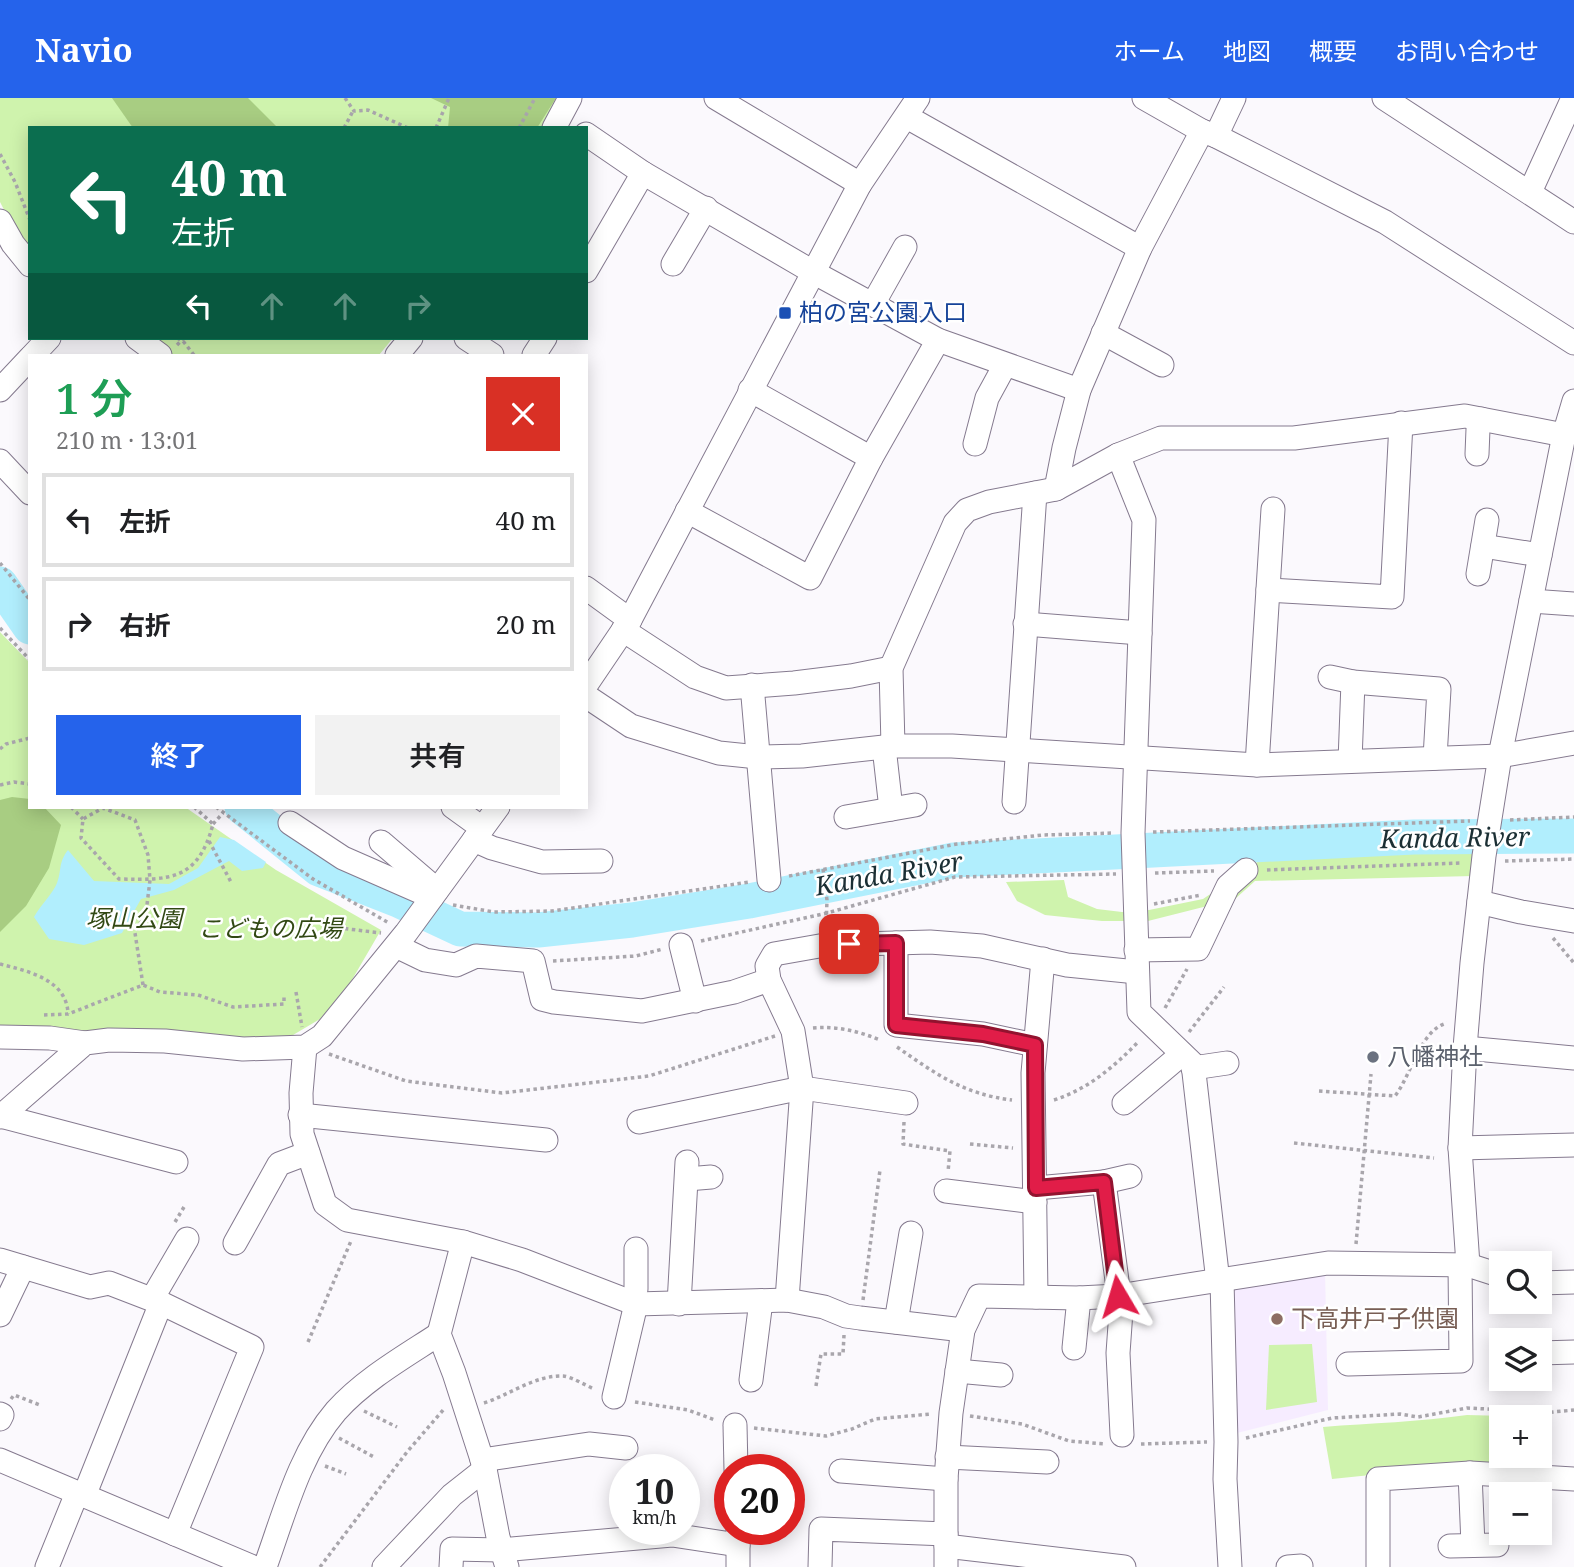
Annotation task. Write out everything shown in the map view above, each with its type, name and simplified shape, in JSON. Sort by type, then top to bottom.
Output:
[{"type":"street","points":[[716,98],[860,184]]},
{"type":"street","points":[[1144,98],[1209,134],[1385,222],[1574,343]]},
{"type":"street","points":[[1014,802],[1025,624],[1045,491],[1064,448],[1079,390],[1140,248],[1234,98]]},
{"type":"street","points":[[1530,192],[1573,98]]},
{"type":"street","points":[[1395,101],[1574,222]]},
{"type":"street","points":[[588,682],[626,625],[860,184],[913,108],[1140,248]]},
{"type":"street","points":[[588,135],[643,173],[813,272],[938,340],[1079,390]]},
{"type":"street","points":[[588,268],[643,173]]},
{"type":"street","points":[[673,264],[706,208]]},
{"type":"street","points":[[0,221],[6,250],[28,264]]},
{"type":"street","points":[[873,304],[905,247]]},
{"type":"street","points":[[1103,333],[1162,365]]},
{"type":"street","points":[[34,354],[47,340]]},
{"type":"street","points":[[140,340],[159,354]]},
{"type":"street","points":[[398,354],[409,340]]},
{"type":"street","points":[[469,340],[490,354]]},
{"type":"street","points":[[687,511],[810,578],[871,458],[938,340]]},
{"type":"street","points":[[0,390],[28,360]]},
{"type":"street","points":[[975,443],[987,398],[1005,365]]},
{"type":"street","points":[[750,390],[871,458]]},
{"type":"street","points":[[1348,1364],[1461,1361],[1464,1265],[1460,1148],[1467,1022],[1484,858],[1500,756],[1574,401]]},
{"type":"street","points":[[891,809],[891,668],[954,523],[967,510],[1045,491],[1118,455],[1161,438],[1294,438],[1465,415],[1569,433]]},
{"type":"street","points":[[1477,454],[1480,419]]},
{"type":"street","points":[[1268,590],[1392,597],[1401,423]]},
{"type":"street","points":[[1118,455],[1144,520],[1133,835],[1139,1012],[1184,1057],[1217,1273],[1222,1280],[1236,1403],[1226,1442],[1225,1479],[1230,1567]]},
{"type":"street","points":[[0,461],[28,491]]},
{"type":"street","points":[[1257,765],[1273,509]]},
{"type":"street","points":[[1478,574],[1487,520]]},
{"type":"street","points":[[1483,546],[1540,555]]},
{"type":"street","points":[[588,590],[626,625],[695,677],[726,688],[794,683],[891,668]]},
{"type":"street","points":[[1531,601],[1574,604]]},
{"type":"street","points":[[1025,624],[1140,633]]},
{"type":"street","points":[[1330,677],[1353,682],[1439,688],[1435,758]]},
{"type":"street","points":[[1350,761],[1353,682]]},
{"type":"street","points":[[752,685],[769,880]]},
{"type":"street","points":[[588,697],[631,726],[719,753],[758,757],[802,756],[889,746],[952,746],[1257,765],[1500,756],[1574,743]]},
{"type":"street","points":[[846,817],[915,805]]},
{"type":"street","points":[[455,809],[492,848],[542,862],[601,862]]},
{"type":"street","points":[[0,1037],[50,1038],[85,1043],[109,1040],[165,1041],[243,1049],[305,1046],[322,1036],[342,1014],[404,936],[497,809]]},
{"type":"street","points":[[290,822],[343,858],[433,896]]},
{"type":"street","points":[[381,842],[433,896]]},
{"type":"street","points":[[787,1300],[802,1088],[793,1031],[769,980],[767,966],[774,954],[825,945],[896,943],[982,946],[1067,965],[1137,961],[1198,949],[1228,886],[1246,870]]},
{"type":"street","points":[[1479,902],[1574,921]]},
{"type":"street","points":[[404,936],[425,960],[456,965],[476,956],[533,961],[542,999],[554,1002],[642,1011],[734,992],[769,980]]},
{"type":"street","points":[[896,943],[896,1025],[983,1034],[1035,1045]]},
{"type":"street","points":[[681,945],[695,1001]]},
{"type":"street","points":[[1036,1297],[1035,1045],[1043,959]]},
{"type":"street","points":[[0,1116],[85,1043]]},
{"type":"street","points":[[305,1046],[300,1115],[302,1134],[325,1204],[347,1220],[463,1242],[522,1260],[634,1303],[787,1300],[824,1307],[853,1317],[962,1330]]},
{"type":"street","points":[[1465,1048],[1574,1058]]},
{"type":"street","points":[[1124,1102],[1184,1057],[1227,1063]]},
{"type":"street","points":[[639,1122],[802,1088],[906,1102]]},
{"type":"street","points":[[300,1115],[547,1140]]},
{"type":"street","points":[[0,1116],[176,1162]]},
{"type":"street","points":[[1460,1148],[1574,1145]]},
{"type":"street","points":[[235,1243],[279,1164],[308,1153]]},
{"type":"street","points":[[679,1304],[687,1170],[711,1177]]},
{"type":"street","points":[[946,1192],[1036,1195],[1130,1176]]},
{"type":"street","points":[[1104,1182],[1121,1311],[1118,1353],[1124,1441]]},
{"type":"street","points":[[896,1322],[911,1233]]},
{"type":"street","points":[[47,1567],[80,1494],[157,1301],[187,1239]]},
{"type":"street","points":[[463,1242],[439,1334],[483,1465],[504,1559]]},
{"type":"street","points":[[614,1397],[634,1303],[636,1249]]},
{"type":"street","points":[[0,1260],[90,1287],[109,1283],[157,1301],[252,1348],[175,1534]]},
{"type":"street","points":[[946,1549],[951,1413],[962,1330],[979,1296],[1118,1296],[1328,1263],[1464,1265],[1489,1272]]},
{"type":"street","points":[[0,1315],[23,1267]]},
{"type":"street","points":[[1552,1283],[1574,1282]]},
{"type":"street","points":[[1074,1348],[1079,1298]]},
{"type":"street","points":[[751,1380],[761,1301]]},
{"type":"street","points":[[265,1567],[301,1470],[336,1412],[381,1371],[439,1334]]},
{"type":"street","points":[[1552,1353],[1574,1352]]},
{"type":"street","points":[[957,1371],[1001,1375]]},
{"type":"street","points":[[0,1414],[0,1419]]},
{"type":"street","points":[[735,1425],[736,1454]]},
{"type":"street","points":[[384,1567],[483,1465],[577,1436],[589,1444],[626,1448]]},
{"type":"street","points":[[0,1460],[253,1567]]},
{"type":"street","points":[[841,1471],[1047,1462]]},
{"type":"street","points":[[1470,1473],[1473,1545]]},
{"type":"street","points":[[1378,1567],[1378,1479],[1470,1473],[1574,1479]]},
{"type":"street","points":[[820,1567],[821,1529],[1039,1562],[1124,1567]]},
{"type":"street","points":[[452,1567],[452,1549],[504,1559],[672,1535],[738,1547]]},
{"type":"street","points":[[1450,1546],[1489,1545]]},
{"type":"street","points":[[1288,1567],[1301,1566]]},
{"type":"path","points":[[345,98],[354,111]]},
{"type":"path","points":[[437,126],[449,98]]},
{"type":"path","points":[[520,126],[535,98]]},
{"type":"path","points":[[354,111],[368,110],[396,125]]},
{"type":"path","points":[[345,126],[354,111]]},
{"type":"path","points":[[0,154],[28,215]]},
{"type":"path","points":[[181,340],[193,354]]},
{"type":"path","points":[[0,563],[28,598]]},
{"type":"path","points":[[0,628],[28,658]]},
{"type":"path","points":[[0,749],[6,744],[28,738]]},
{"type":"path","points":[[0,785],[13,782],[28,784]]},
{"type":"path","points":[[73,809],[83,819]]},
{"type":"path","points":[[83,819],[100,809]]},
{"type":"path","points":[[108,809],[135,820],[148,855],[150,880],[146,914],[135,933],[144,985]]},
{"type":"path","points":[[196,809],[213,824]]},
{"type":"path","points":[[219,809],[313,879],[404,936]]},
{"type":"path","points":[[83,819],[81,838],[119,879],[150,880],[167,879],[193,865],[202,855],[213,824],[223,812]]},
{"type":"path","points":[[1133,835],[1489,823],[1574,817]]},
{"type":"path","points":[[209,840],[231,882]]},
{"type":"path","points":[[533,961],[636,956],[827,913],[956,877],[1133,870],[1246,870],[1484,858],[1574,859]]},
{"type":"path","points":[[823,869],[827,900]]},
{"type":"path","points":[[1135,907],[1201,895]]},
{"type":"path","points":[[324,926],[404,936]]},
{"type":"path","points":[[0,964],[34,973],[53,984],[68,1004],[68,1014],[144,985],[160,992],[198,995],[233,1007],[285,1004],[284,994]]},
{"type":"path","points":[[1184,1057],[1224,987]]},
{"type":"path","points":[[296,992],[305,1046]]},
{"type":"path","points":[[1319,1091],[1395,1096],[1406,1082],[1426,1037],[1433,1029],[1444,1023],[1467,1022]]},
{"type":"path","points":[[1354,1264],[1371,1074]]},
{"type":"path","points":[[906,1102],[903,1144],[950,1151],[946,1192]]},
{"type":"path","points":[[1294,1143],[1434,1158]]},
{"type":"path","points":[[970,1144],[1035,1150]]},
{"type":"path","points":[[816,1387],[821,1354],[843,1354],[853,1317],[880,1170]]},
{"type":"path","points":[[308,1342],[359,1223]]},
{"type":"path","points":[[320,1567],[407,1452],[453,1400],[463,1402],[508,1395],[530,1382],[564,1376],[614,1397],[688,1410],[735,1425],[826,1436],[875,1419],[951,1413],[1022,1424],[1069,1441],[1091,1445],[1124,1441],[1226,1442],[1332,1418],[1400,1414],[1418,1417],[1467,1408],[1532,1414],[1574,1410]]},
{"type":"path","points":[[346,1403],[397,1427]]},
{"type":"path","points":[[324,1430],[374,1457]]},
{"type":"shaded area","points":[[1325,1270],[1328,1410],[1233,1434],[1227,1287]]},
{"type":"green space","points":[[0,98],[559,98],[544,126],[28,126],[28,250],[0,202]]},
{"type":"green space","points":[[112,98],[248,98],[276,126],[132,126]]},
{"type":"green space","points":[[431,98],[556,98],[538,126],[448,126],[450,107]]},
{"type":"green space","points":[[159,340],[391,340],[380,354],[171,354]]},
{"type":"green space","name":"塚山公園","points":[[0,632],[28,661],[28,809],[188,809],[276,870],[381,930],[346,990],[320,1019],[288,1038],[260,1041],[120,1031],[0,1030]]},
{"type":"green space","points":[[12,797],[28,799],[28,809],[46,809],[61,825],[49,868],[26,906],[0,932],[0,800]]},
{"type":"green space","points":[[1478,850],[1474,876],[1255,881],[1235,899],[1148,921],[1102,921],[1045,915],[1017,901],[1006,882],[1064,880],[1068,897],[1097,909],[1122,912],[1149,910],[1203,899],[1263,858]]},
{"type":"green space","points":[[1312,1344],[1317,1402],[1266,1410],[1269,1345]]},
{"type":"green space","points":[[1467,1415],[1489,1416],[1489,1467],[1448,1467],[1332,1479],[1323,1427]]},
{"type":"water","points":[[220,837],[234,840],[266,862],[263,868],[242,871],[229,861],[174,890],[141,899],[122,933],[84,945],[49,939],[34,917],[55,887],[68,850],[94,881],[169,884],[198,868]]},
{"type":"waterway","name":"Kanda River","points":[[0,584],[28,624]]},
{"type":"waterway","name":"Kanda River","points":[[244,809],[319,869],[398,900],[460,929],[538,930],[632,920],[749,901],[954,860],[1414,837],[1574,836]]},
{"type":"place","name":"柏の宮公園入口","points":[[785,313]]},
{"type":"place","name":"八幡神社","points":[[1373,1057]]},
{"type":"place","name":"下高井戸子供園","points":[[1277,1319]]},
{"type":"route","points":[[849,944],[896,943],[896,1025],[983,1034],[1035,1045],[1033,1073],[1036,1188],[1104,1182],[1118,1296]]},
{"type":"park label","name":"こどもの広場","points":[[270,929]]}]
